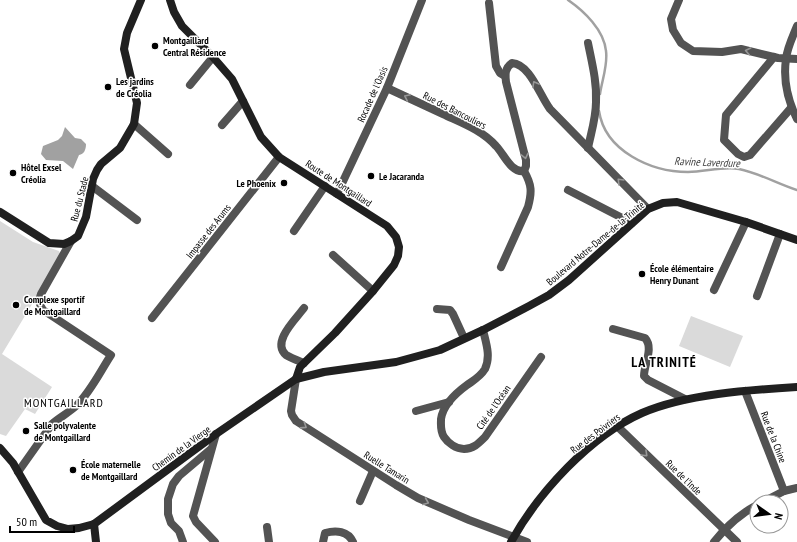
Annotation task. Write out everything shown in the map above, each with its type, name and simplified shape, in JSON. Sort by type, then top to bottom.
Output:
[{"type":"street","name":"Rue du Stade","points":[[71,241],[78,236],[83,227],[92,186],[99,167],[120,148],[134,124],[137,103],[124,49],[127,33],[141,0]]},
{"type":"street","name":"Route de Montgaillard","points":[[170,0],[174,12],[182,26],[213,57],[232,79],[261,137],[279,157],[388,226],[398,242],[398,256],[394,265],[335,333],[304,363],[298,372],[296,379]]},
{"type":"street","name":"Rocade de l'Oasis","points":[[337,194],[387,88],[422,0]]},
{"type":"street","points":[[679,0],[671,18],[673,30],[681,43],[693,51],[722,52],[741,49],[774,57],[797,59]]},
{"type":"street","points":[[489,3],[496,66],[505,76]]},
{"type":"street","points":[[797,26],[786,58],[785,82],[792,108],[797,119]]},
{"type":"street","points":[[588,43],[596,88],[596,103],[595,119],[588,148]]},
{"type":"street","points":[[190,85],[213,57]]},
{"type":"street","points":[[774,57],[726,115],[724,140],[738,154],[744,157],[750,155],[792,108]]},
{"type":"street","points":[[501,267],[528,207],[531,186],[524,171],[526,160],[505,76],[506,70],[512,63],[525,69],[550,109],[648,209]]},
{"type":"street","name":"Rue des Bancouliers","points":[[387,88],[470,126],[483,134],[496,145],[514,169],[524,171]]},
{"type":"street","points":[[222,125],[243,101]]},
{"type":"street","points":[[134,124],[168,154]]},
{"type":"street","name":"Impasse des Arums","points":[[152,318],[279,157]]},
{"type":"street","points":[[92,186],[137,220]]},
{"type":"street","points":[[294,231],[324,186]]},
{"type":"street","points":[[568,190],[632,223]]},
{"type":"street","name":"Boulevard Notre-Dame-de-la-Trinité","points":[[296,379],[324,372],[396,362],[440,350],[483,330],[549,295],[569,280],[648,209],[663,203],[677,202],[746,222],[797,240]]},
{"type":"street","points":[[0,212],[48,243],[64,244],[71,241]]},
{"type":"street","points":[[714,290],[746,222]]},
{"type":"street","points":[[757,296],[780,234]]},
{"type":"street","points":[[18,472],[52,424],[76,406],[84,397],[111,355],[43,310],[41,307],[41,294],[71,241]]},
{"type":"street","points":[[333,256],[373,291]]},
{"type":"street","points":[[304,308],[284,334],[281,341],[282,349],[287,355],[304,363]]},
{"type":"street","points":[[437,309],[450,310],[464,338]]},
{"type":"street","points":[[613,329],[645,338],[648,342],[649,348],[644,376],[648,380],[685,399]]},
{"type":"street","name":"Cité de l'Océan","points":[[483,330],[488,351],[485,368],[477,378],[449,402],[442,416],[440,427],[444,436],[455,447],[471,449],[484,438],[541,357]]},
{"type":"street","name":"Chemin de la Vierge","points":[[94,524],[216,434],[296,379]]},
{"type":"street","name":"Ruelle Tamarin","points":[[296,379],[291,411],[294,418],[373,471],[418,498],[512,540],[527,542]]},
{"type":"street","name":"Rue des Poivriers","points":[[512,540],[538,501],[561,474],[587,449],[617,426],[642,413],[685,399],[745,391],[797,388]]},
{"type":"street","name":"Rue de la Chine","points":[[745,391],[784,491]]},
{"type":"street","name":"Cité de l'Océan","points":[[416,411],[449,402]]},
{"type":"street","name":"Rue de l'Inde","points":[[617,426],[737,542]]},
{"type":"street","points":[[215,542],[196,522],[194,516],[216,434]]},
{"type":"street","points":[[0,448],[13,462],[46,520],[57,526],[68,529],[94,524],[96,542]]},
{"type":"street","points":[[184,542],[178,531],[171,523],[168,514],[168,499],[173,484],[179,476],[212,448]]},
{"type":"street","points":[[360,501],[373,471]]},
{"type":"street","points":[[778,494],[797,488]]},
{"type":"street","points":[[714,542],[724,530],[749,509]]},
{"type":"street","points":[[267,527],[269,542]]},
{"type":"street","points":[[323,542],[324,534],[332,531],[346,533],[351,536],[354,542]]},
{"type":"shaded area","points":[[65,127],[75,138],[81,139],[86,144],[86,148],[82,154],[79,155],[73,169],[63,161],[46,160],[41,154],[43,146],[58,140],[62,136]]},
{"type":"shaded area","name":"Complexe sportif de Montgaillard","points":[[0,221],[33,242],[59,251],[61,256],[2,354],[52,387],[35,414],[25,409],[6,436],[0,434]]},
{"type":"shaded area","points":[[691,316],[743,336],[730,367],[679,346]]},
{"type":"waterway","name":"Ravine Laverdure","points":[[568,0],[587,15],[597,29],[604,43],[606,62],[600,94]]},
{"type":"waterway","name":"Ravine Laverdure","points":[[599,111],[603,125],[610,137],[620,148],[645,163],[659,168],[688,172],[727,168],[739,169],[754,173],[797,190]]},
{"type":"place","name":"Montgaillard Central Résidence","points":[[155,46]]},
{"type":"place","name":"Les jardins de Créolia","points":[[108,87]]},
{"type":"place","name":"Hôtel Exsel Créolia","points":[[13,173]]},
{"type":"place","name":"Le Jacaranda","points":[[371,176]]},
{"type":"place","name":"Le Phoenix","points":[[284,183]]},
{"type":"place","name":"École élémentaire Henry Dunant","points":[[642,274]]},
{"type":"place","name":"Complexe sportif de Montgaillard","points":[[16,305]]},
{"type":"place","name":"Salle polyvalente de Montgaillard","points":[[26,431]]},
{"type":"place","name":"École maternelle de Montgaillard","points":[[73,470]]},
{"type":"district","name":"LA TRINITÉ","points":[[664,362]]},
{"type":"district","name":"MONTGAILLARD","points":[[64,403]]}]
